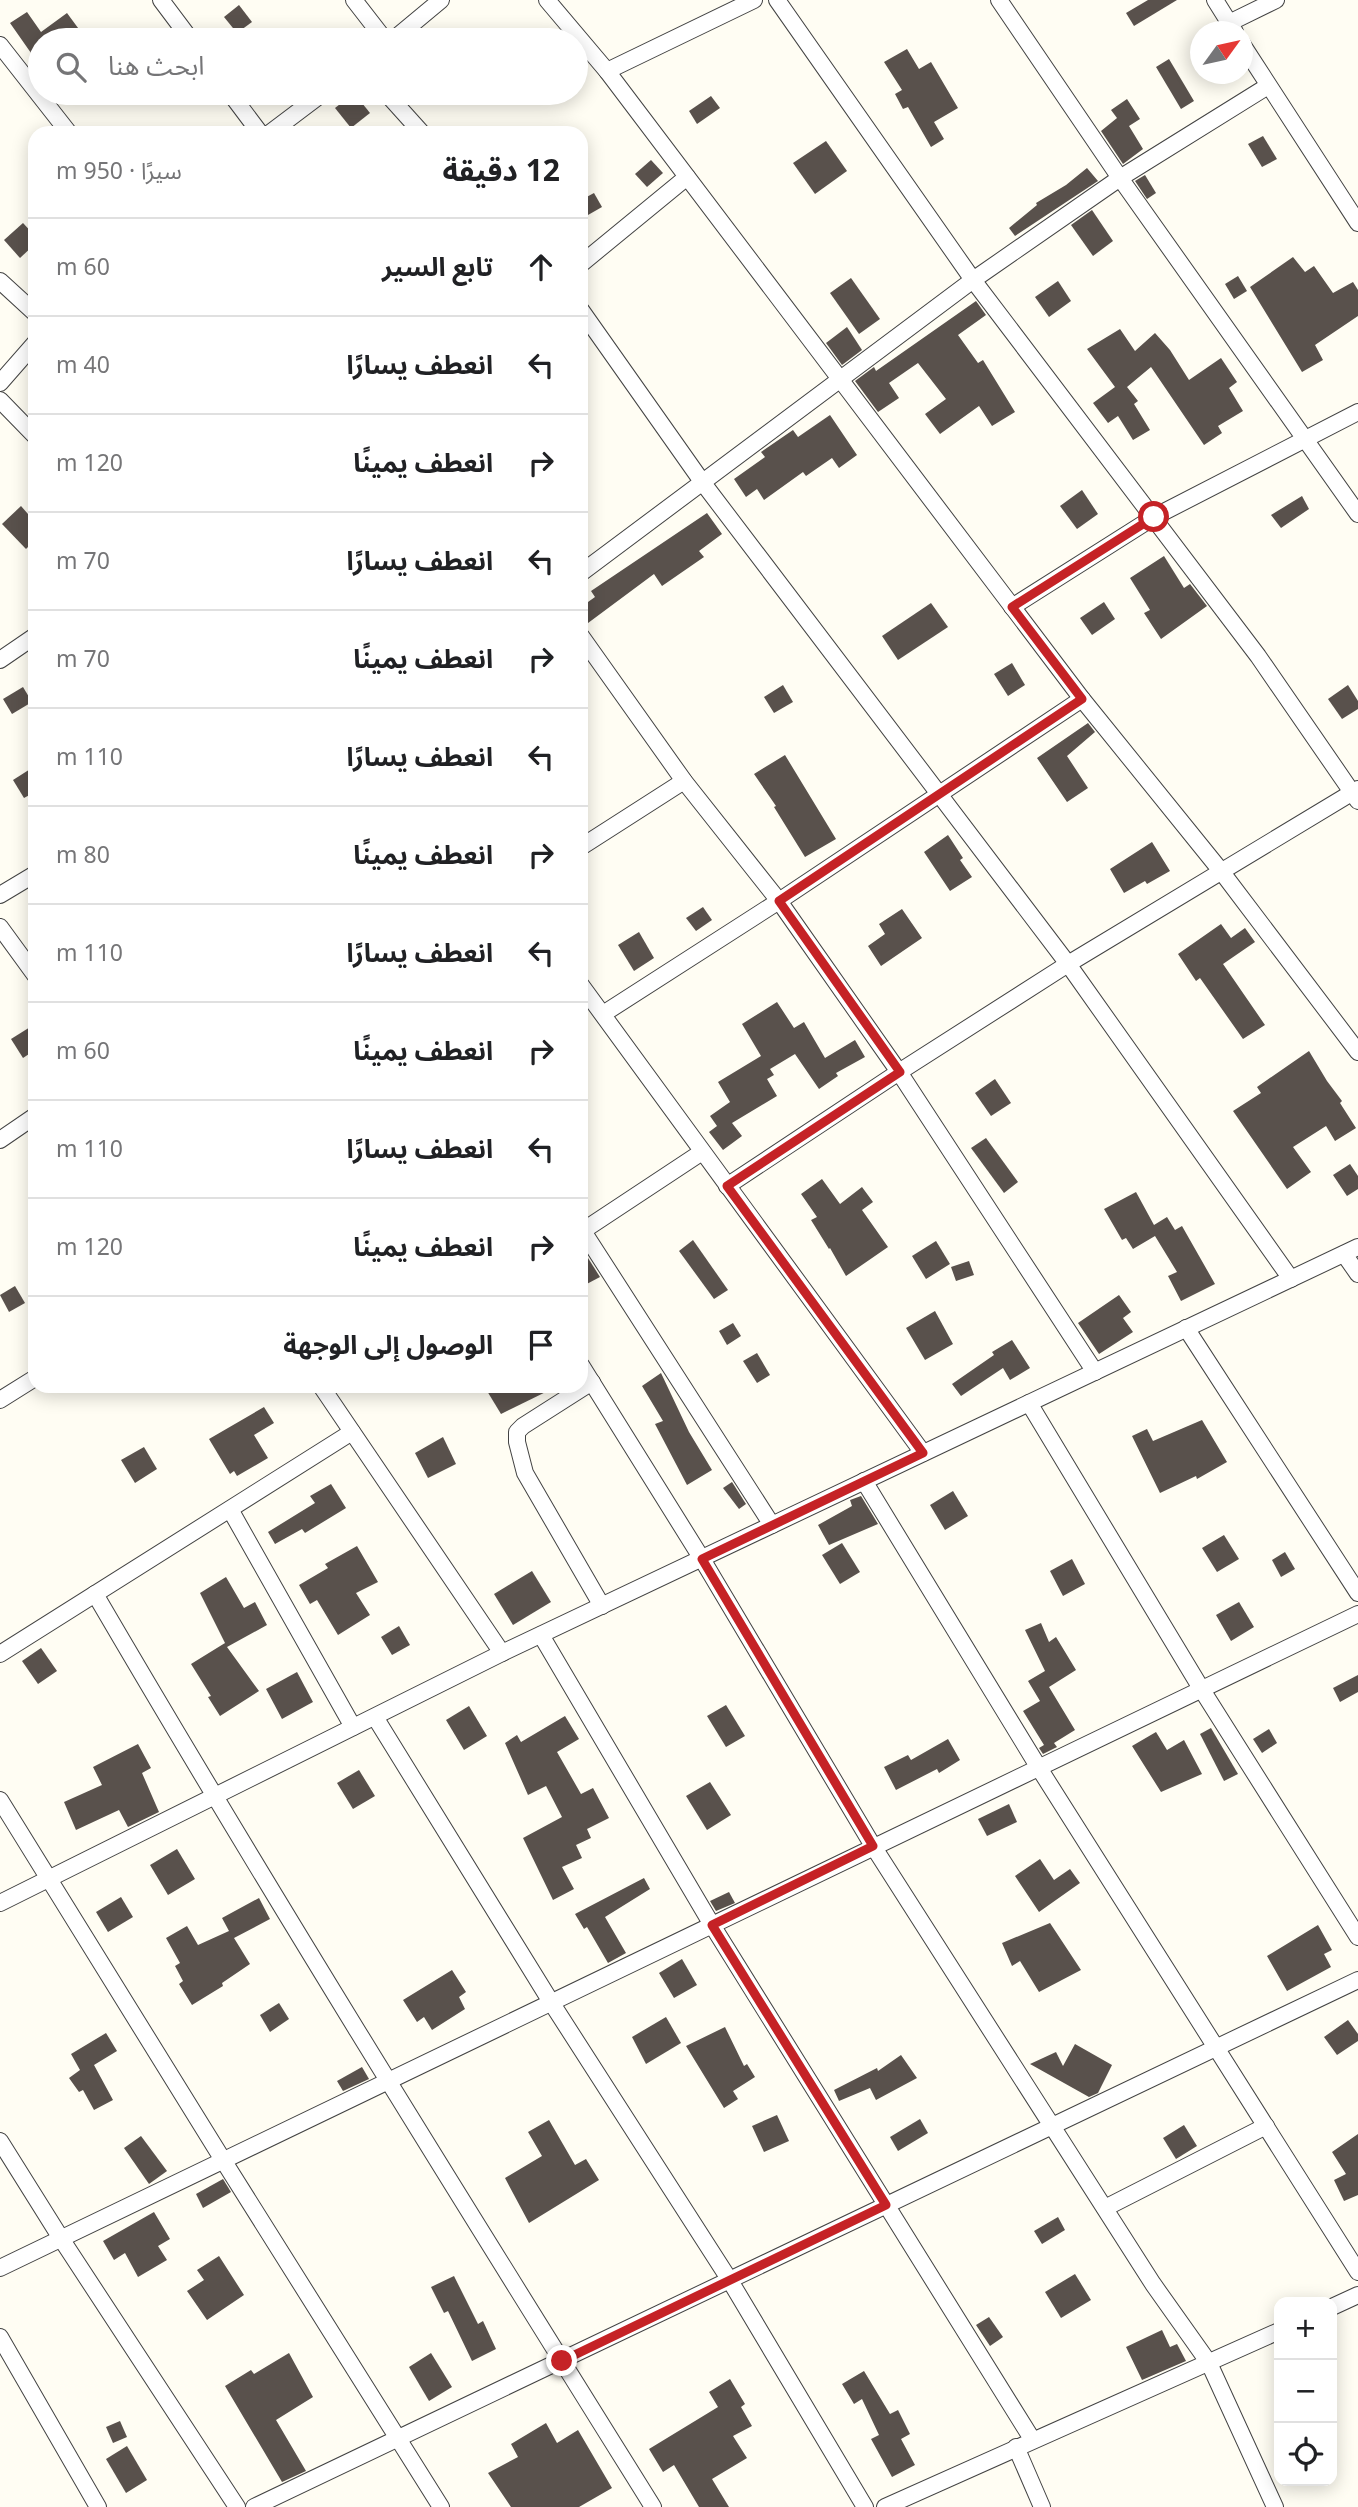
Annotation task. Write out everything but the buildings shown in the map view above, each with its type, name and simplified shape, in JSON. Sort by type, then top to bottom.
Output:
[{"type":"street","points":[[160,0],[182,28]]},
{"type":"street","points":[[354,0],[376,28]]},
{"type":"street","points":[[407,28],[441,0]]},
{"type":"street","points":[[547,0],[571,28]]},
{"type":"street","points":[[607,71],[754,0]]},
{"type":"street","points":[[727,1186],[1068,964],[1220,871],[1356,794],[1258,656],[973,280],[777,0]]},
{"type":"street","points":[[999,0],[1120,178],[1358,514]]},
{"type":"street","points":[[1215,0],[1228,21]]},
{"type":"street","points":[[1242,21],[1276,0]]},
{"type":"street","points":[[0,45],[28,81]]},
{"type":"street","points":[[588,49],[1082,699],[1220,871],[1358,1052]]},
{"type":"street","points":[[1253,62],[1358,223]]},
{"type":"street","points":[[588,568],[973,280],[1120,178],[1268,86]]},
{"type":"street","points":[[47,105],[64,126]]},
{"type":"street","points":[[239,105],[255,126]]},
{"type":"street","points":[[279,126],[307,105]]},
{"type":"street","points":[[397,105],[416,126]]},
{"type":"street","points":[[588,258],[687,177]]},
{"type":"street","points":[[0,281],[28,307]]},
{"type":"street","points":[[588,320],[703,483],[1068,964],[1291,1279]]},
{"type":"street","points":[[0,383],[28,351]]},
{"type":"street","points":[[0,400],[28,429]]},
{"type":"street","points":[[1012,607],[1154,517],[1358,412]]},
{"type":"street","points":[[0,660],[28,641]]},
{"type":"street","points":[[588,646],[684,781],[779,901],[900,1072],[1095,1372]]},
{"type":"street","points":[[603,1014],[779,901],[1082,699]]},
{"type":"street","points":[[588,843],[684,781]]},
{"type":"street","points":[[0,895],[28,878]]},
{"type":"street","points":[[0,927],[28,965]]},
{"type":"street","points":[[588,994],[923,1453]]},
{"type":"street","points":[[3,1132],[28,1120]]},
{"type":"street","points":[[588,1227],[702,1152]]},
{"type":"street","points":[[588,1240],[772,1525]]},
{"type":"street","points":[[0,1903],[502,1653],[1351,1250],[1358,1274]]},
{"type":"street","points":[[1186,1328],[1358,1593]]},
{"type":"street","points":[[588,1376],[702,1559],[873,1846],[1153,2284],[1209,2363],[1275,2507]]},
{"type":"street","points":[[588,1385],[592,1382]]},
{"type":"street","points":[[0,1401],[28,1383]]},
{"type":"street","points":[[326,1393],[502,1653]]},
{"type":"street","points":[[575,1393],[523,1426],[517,1433],[517,1441],[525,1473],[602,1606]]},
{"type":"street","points":[[1029,1403],[1202,1690],[1358,1937]]},
{"type":"street","points":[[0,1654],[231,1511],[352,1432]]},
{"type":"street","points":[[864,1481],[1039,1768],[1358,2272]]},
{"type":"street","points":[[231,1511],[353,1727]]},
{"type":"street","points":[[94,1594],[387,2080],[653,2507]]},
{"type":"street","points":[[0,2268],[1358,1614]]},
{"type":"street","points":[[541,1635],[712,1925],[1032,2440]]},
{"type":"street","points":[[375,1717],[551,2002],[729,2279],[865,2507]]},
{"type":"street","points":[[0,1800],[441,2507]]},
{"type":"street","points":[[254,2507],[1358,1980]]},
{"type":"street","points":[[1105,2208],[1266,2126]]},
{"type":"street","points":[[0,2141],[237,2507]]},
{"type":"street","points":[[1337,2305],[1358,2295]]},
{"type":"street","points":[[886,2507],[1274,2333]]},
{"type":"street","points":[[0,2337],[98,2507]]},
{"type":"street","points":[[1016,2447],[1042,2507]]},
{"type":"route","points":[[562,2361],[886,2205],[712,1925],[873,1846],[702,1559],[923,1453],[727,1186],[900,1072],[779,901],[1082,699],[1012,607],[1154,517]]}]
